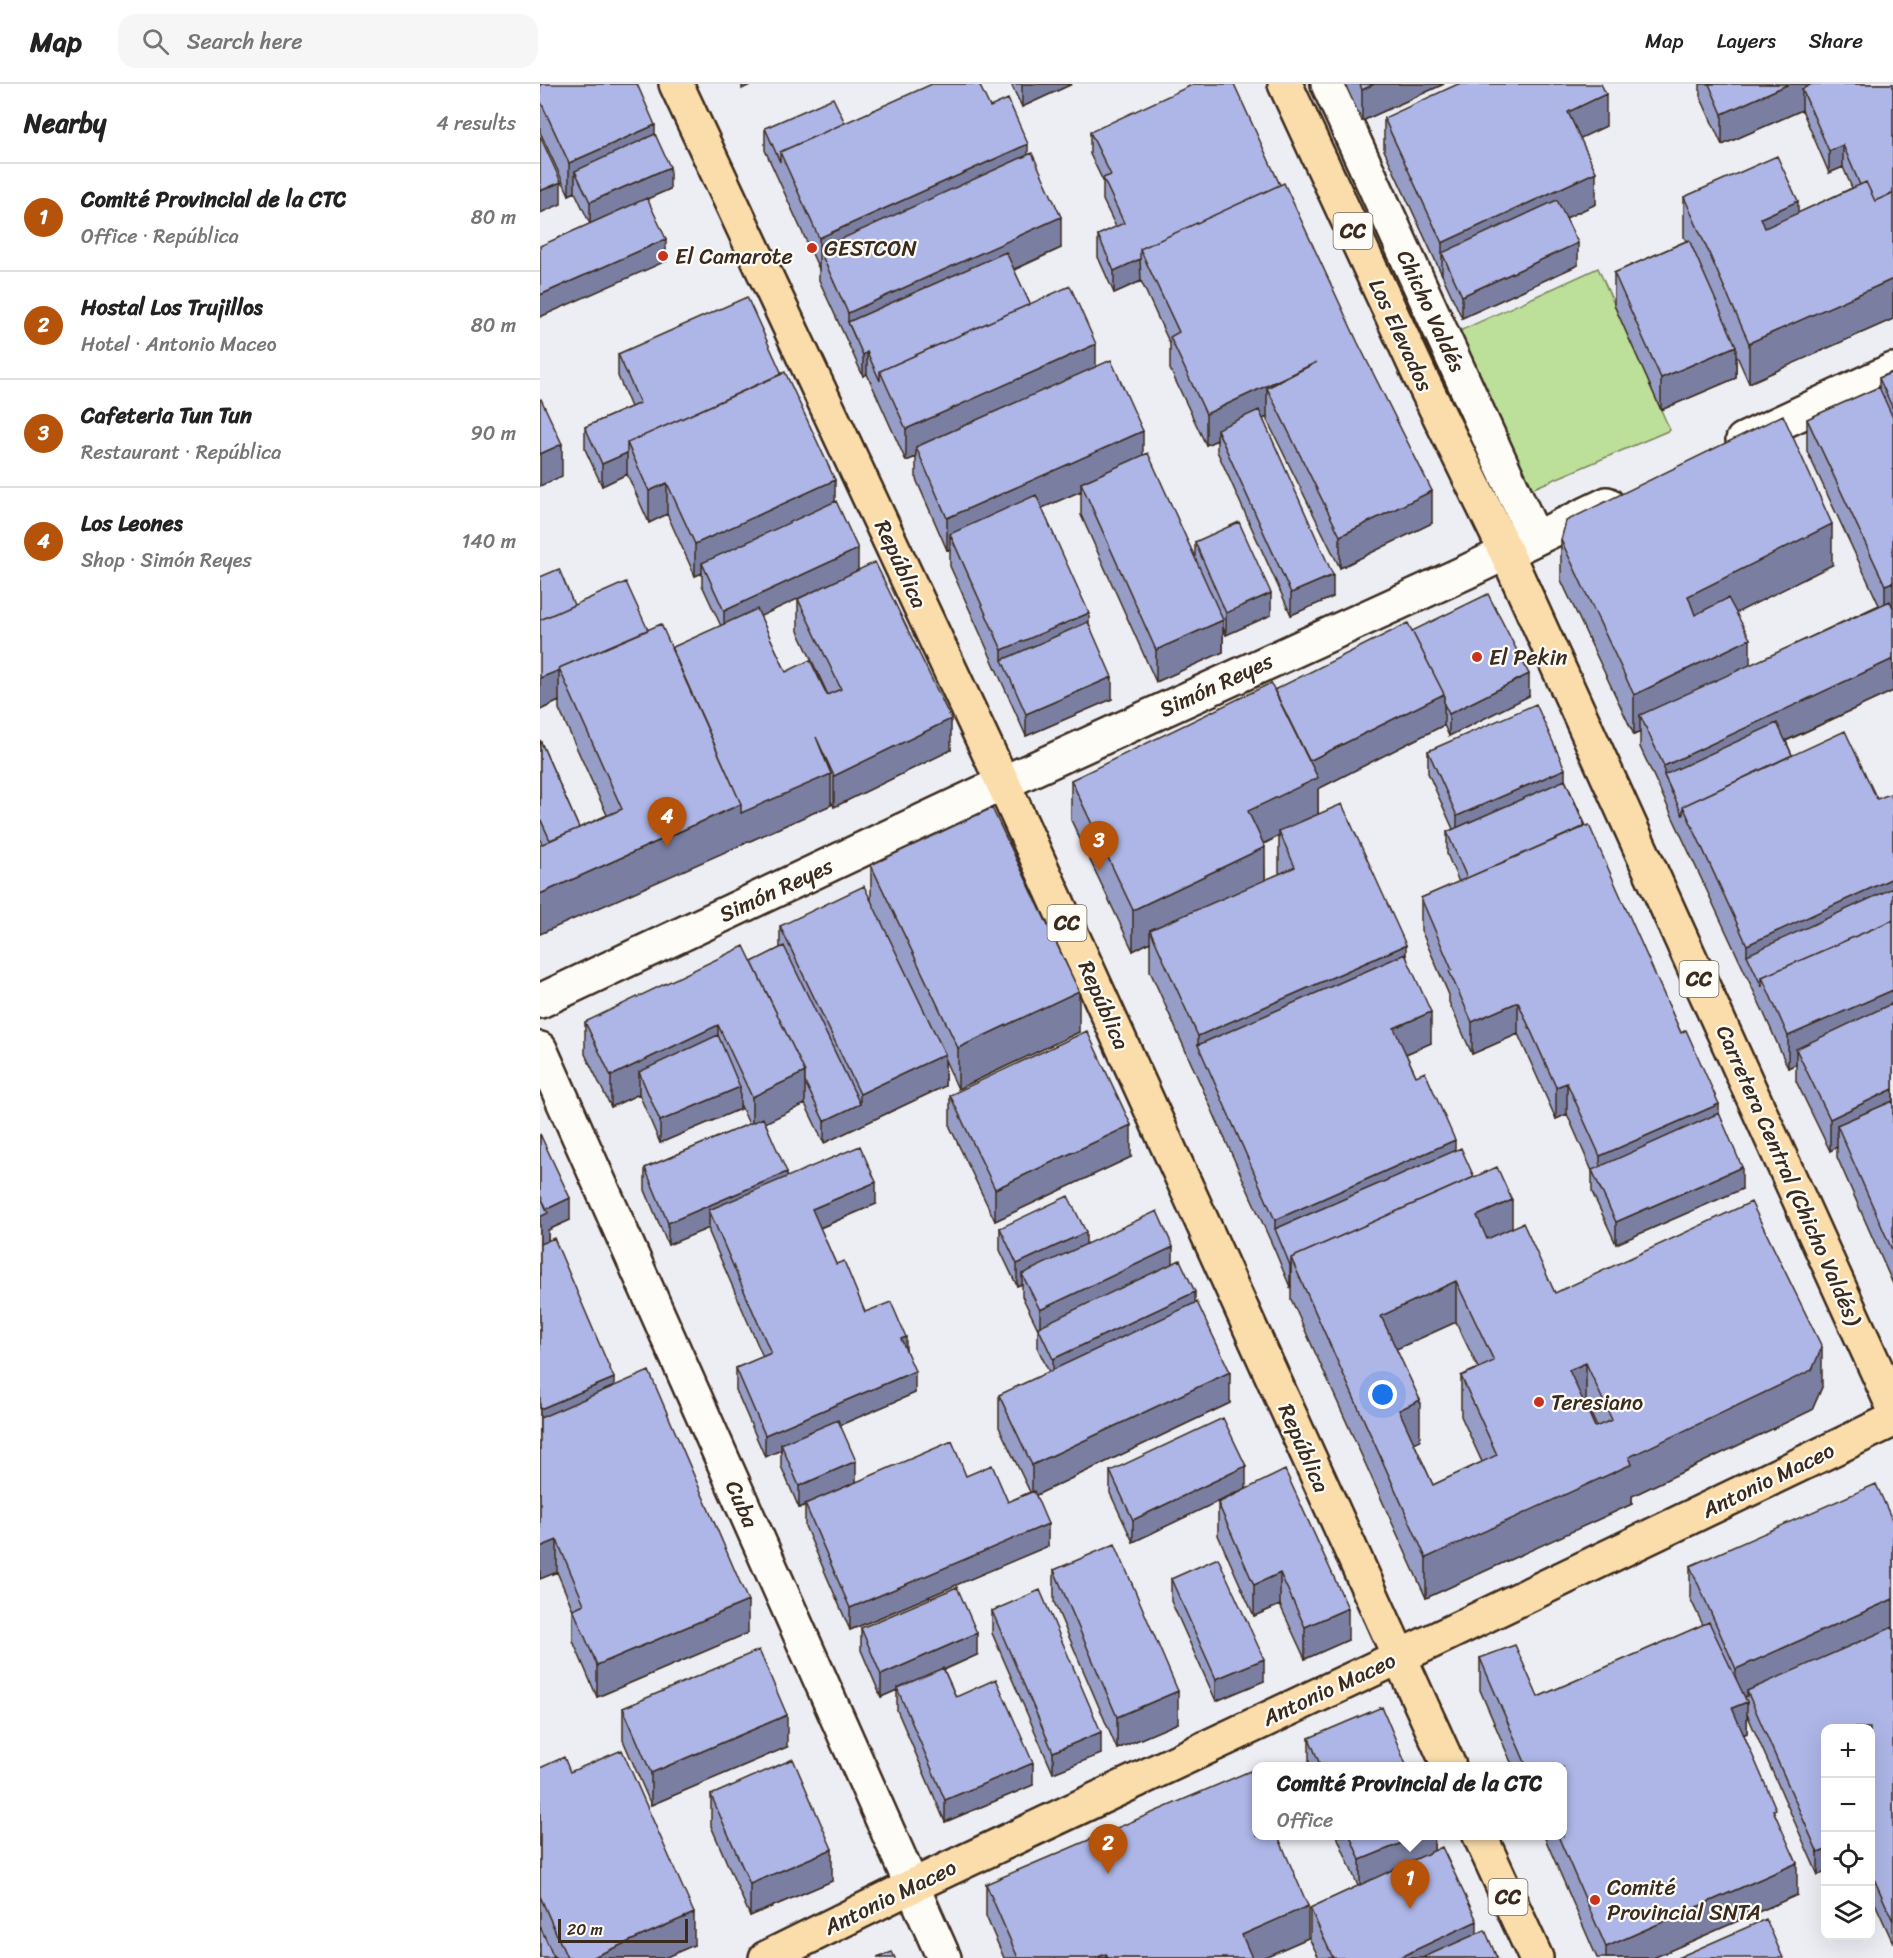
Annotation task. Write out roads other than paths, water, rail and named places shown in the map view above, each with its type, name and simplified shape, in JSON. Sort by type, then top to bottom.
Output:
[{"type":"main road","name":"República","points":[[676,84],[1003,783],[1447,1762]]},
{"type":"main road","name":"Los Elevados","points":[[1285,84],[1421,378],[1506,552]]},
{"type":"main road","name":"Carretera Central (Chicho Valdés)","points":[[1506,552],[1893,1406]]},
{"type":"main road","name":"Antonio Maceo","points":[[766,1958],[912,1886],[1399,1657],[1893,1420]]},
{"type":"main road","name":"CC","points":[[1482,1840],[1536,1958]]},
{"type":"street","name":"Chicho Valdés","points":[[1328,84],[1535,538]]},
{"type":"street","points":[[1717,452],[1893,370]]},
{"type":"street","name":"Simón Reyes","points":[[540,1001],[1003,783],[1506,552],[1631,492]]},
{"type":"street","name":"Cuba","points":[[540,1049],[944,1958]]},
{"type":"place","name":"GESTCON","points":[[812,248]]},
{"type":"place","name":"El Camarote","points":[[663,256]]},
{"type":"place","name":"El Pekin","points":[[1477,657]]},
{"type":"place","name":"Los Leones","points":[[667,847]]},
{"type":"place","name":"Cafeteria Tun Tun","points":[[1099,871]]},
{"type":"place","name":"Teresiano","points":[[1539,1402]]},
{"type":"place","name":"Hostal Los Trujillos","points":[[1108,1874]]},
{"type":"place","name":"Comité Provincial SNTA","points":[[1595,1900]]},
{"type":"place","name":"Comité Provincial de la CTC","points":[[1410,1909]]}]
